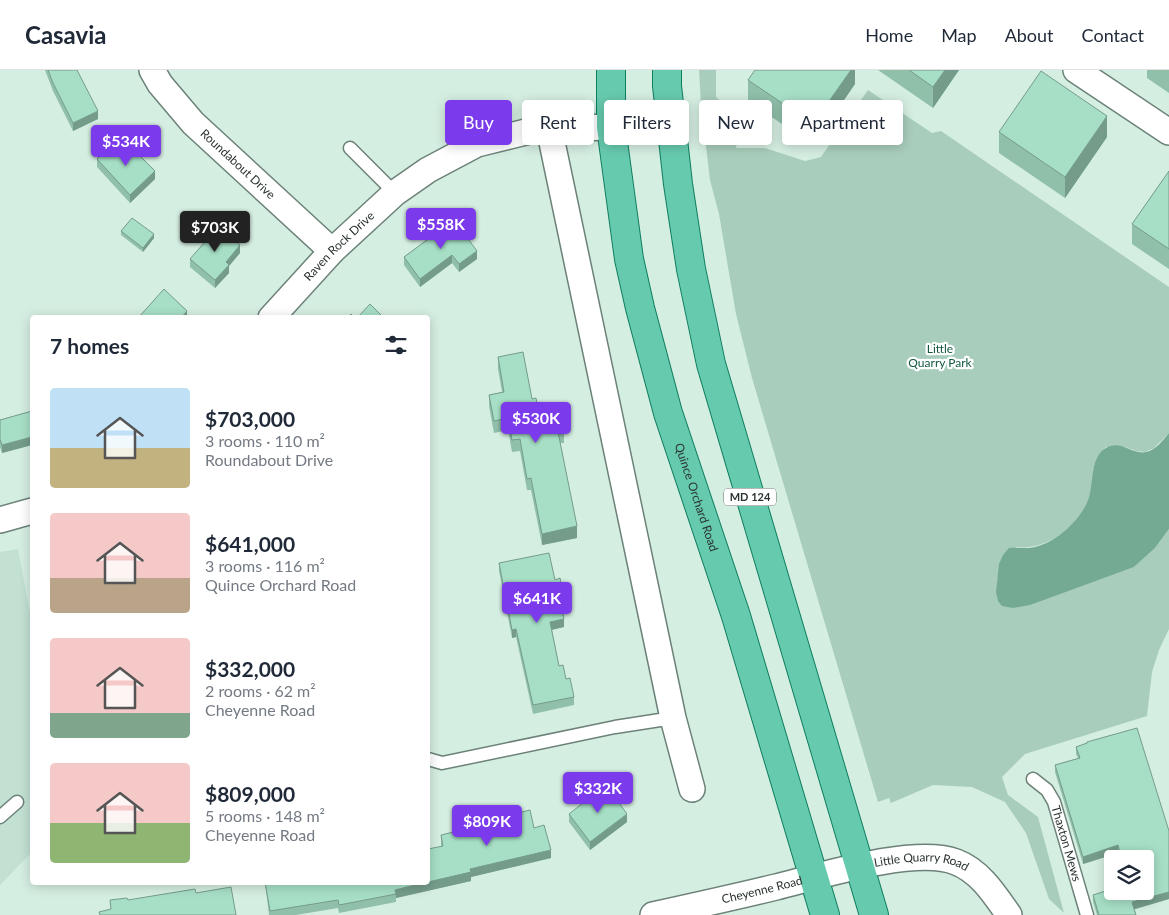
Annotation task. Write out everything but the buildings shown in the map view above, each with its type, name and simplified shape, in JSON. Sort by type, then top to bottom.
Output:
[{"type":"main road","name":"Quince Orchard Road","points":[[611,70],[611,100]]},
{"type":"main road","name":"MD 124","points":[[667,70],[667,86],[678,184],[691,269],[711,364],[874,915]]},
{"type":"main road","name":"Quince Orchard Road","points":[[613,145],[629,259],[642,318],[668,413],[736,616],[825,915]]},
{"type":"street","name":"Roundabout Drive","points":[[152,70],[160,84],[193,123],[332,251]]},
{"type":"street","points":[[1093,74],[1169,132]]},
{"type":"street","name":"Raven Rock Drive","points":[[274,315],[332,251],[395,193],[428,170],[477,144],[522,133]]},
{"type":"street","points":[[553,145],[673,718],[692,788]]},
{"type":"street","points":[[0,520],[30,512]]},
{"type":"street","name":"Little Quarry Road","points":[[814,878],[859,867],[924,857],[939,858],[956,862],[978,876],[1009,915]]},
{"type":"street","name":"Cheyenne Road","points":[[653,915],[734,906],[814,878]]},
{"type":"lane","points":[[350,148],[395,193]]},
{"type":"lane","points":[[430,760],[442,763],[615,727],[673,718]]},
{"type":"lane","name":"Thaxton Mews","points":[[1033,779],[1047,790],[1054,802],[1087,915]]},
{"type":"lane","points":[[0,817],[17,802]]},
{"type":"shaded area","points":[[1169,433],[1169,529],[1155,548],[1134,567],[1030,605],[1013,608],[1002,606],[998,601],[996,592],[999,564],[1003,555],[1009,548],[1032,548],[1052,540],[1075,521],[1086,505],[1091,491],[1093,470],[1097,457],[1101,452],[1106,448],[1116,445],[1141,452],[1150,451],[1162,442]]},
{"type":"shaded area","points":[[18,549],[30,612],[30,854],[0,885],[0,552]]},
{"type":"green space","name":"Little Quarry Park","points":[[699,70],[716,70],[716,97],[720,100],[701,100]]},
{"type":"green space","name":"Little Quarry Park","points":[[868,90],[883,100],[861,100]]},
{"type":"green space","name":"Little Quarry Park","points":[[903,114],[932,133],[941,131],[1169,287],[1169,433],[1154,448],[1145,452],[1125,447],[1106,447],[1097,459],[1093,471],[1089,498],[1078,518],[1070,527],[1050,541],[1039,545],[1016,547],[997,579],[998,601],[1074,588],[1134,567],[1155,548],[1169,529],[1169,629],[1159,650],[1152,672],[1147,716],[1025,754],[1002,777],[1008,795],[1038,817],[1064,913],[1049,899],[1026,833],[1005,802],[972,787],[933,785],[891,803],[889,798],[878,802],[752,378],[736,314],[719,214],[710,180],[706,145],[736,145],[736,148],[765,148],[805,161],[821,157],[829,145],[903,145]]}]
